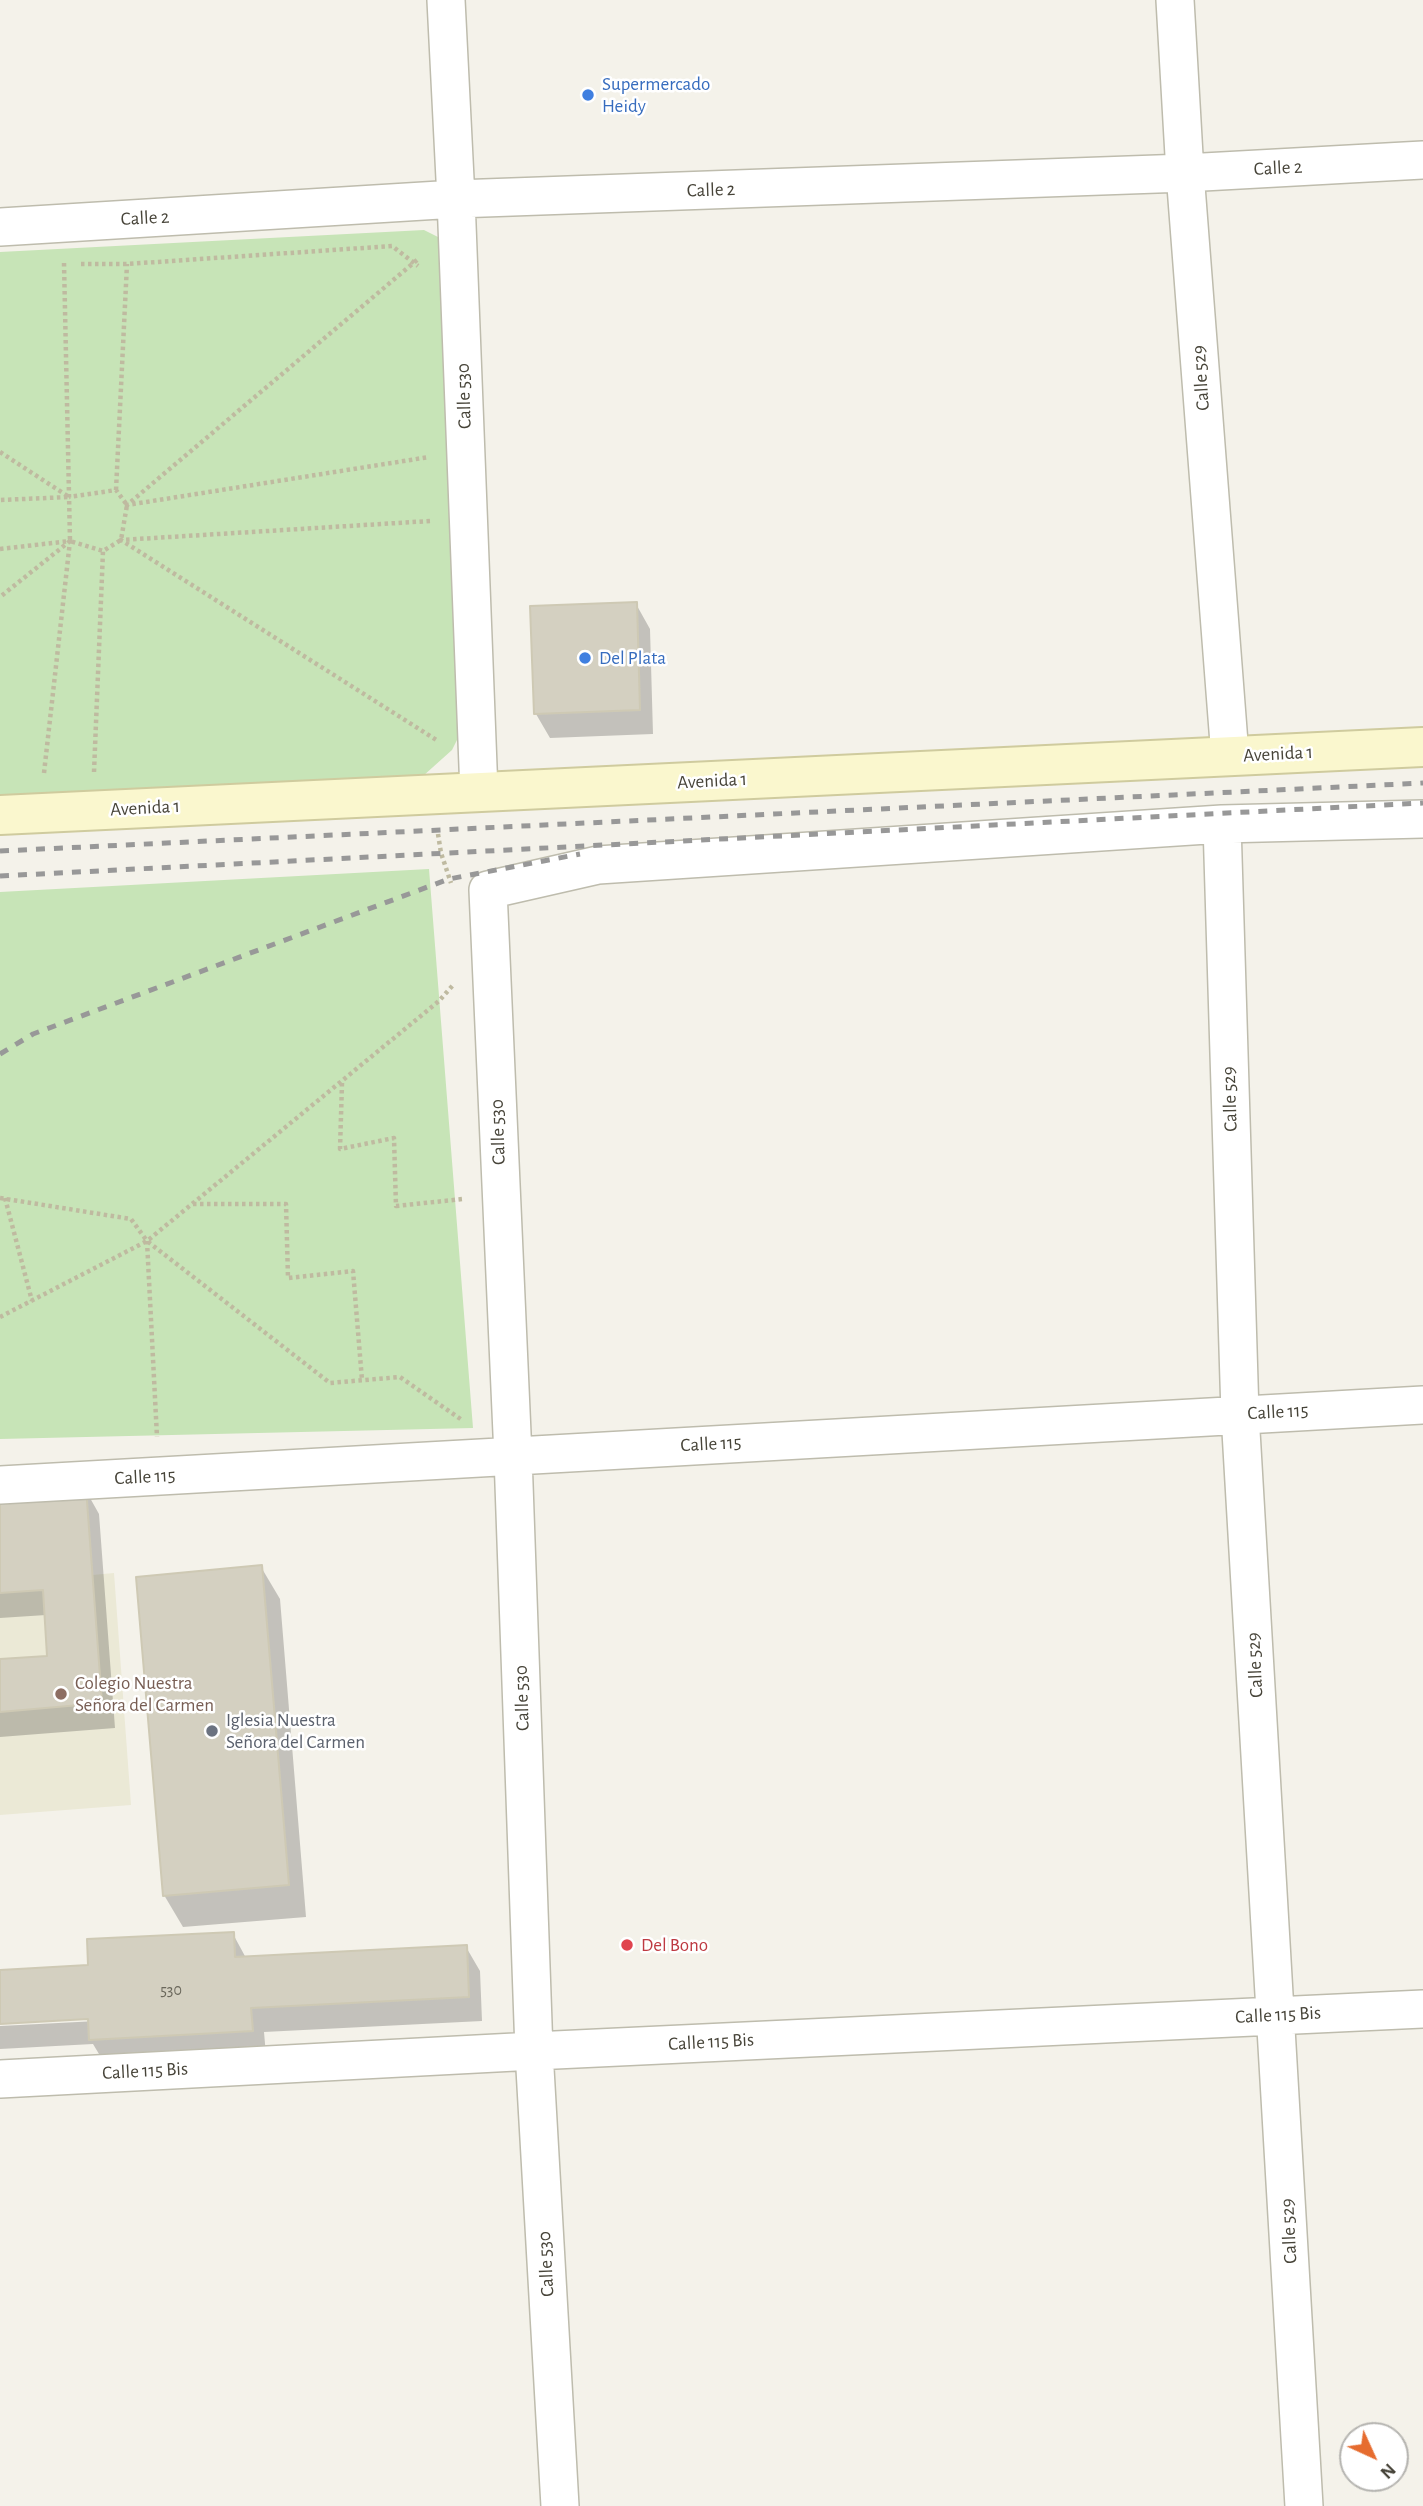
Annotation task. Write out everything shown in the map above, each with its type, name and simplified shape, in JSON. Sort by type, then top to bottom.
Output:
[{"type":"street","name":"Calle 530","points":[[446,0],[480,792]]},
{"type":"street","name":"Calle 529","points":[[1175,0],[1185,173],[1230,756]]},
{"type":"street","name":"Calle 2","points":[[0,227],[456,200],[1185,173],[1423,160]]},
{"type":"street","name":"Avenida 1","points":[[0,815],[1423,747]]},
{"type":"street","points":[[488,890],[598,865],[1222,824],[1423,819]]},
{"type":"street","name":"Calle 529","points":[[1222,824],[1240,1414],[1304,2506]]},
{"type":"street","name":"Calle 530","points":[[488,890],[513,1456],[534,2051],[560,2506]]},
{"type":"street","name":"Calle 115","points":[[0,1485],[1423,1405]]},
{"type":"street","name":"Calle 115 Bis","points":[[0,2079],[1423,2009]]},
{"type":"path","points":[[51,264],[127,264],[392,246],[415,262],[423,272]]},
{"type":"path","points":[[121,540],[127,505],[424,254]]},
{"type":"path","points":[[43,781],[70,541],[64,263]]},
{"type":"path","points":[[127,264],[116,490],[127,505]]},
{"type":"path","points":[[0,452],[69,497]]},
{"type":"path","points":[[127,505],[440,455]]},
{"type":"path","points":[[0,500],[69,497],[116,490]]},
{"type":"path","points":[[0,549],[70,541],[103,551],[121,540],[443,520]]},
{"type":"path","points":[[121,540],[440,743]]},
{"type":"path","points":[[0,597],[70,541]]},
{"type":"path","points":[[94,780],[103,551]]},
{"type":"path","points":[[431,752],[440,743],[444,733]]},
{"type":"path","points":[[480,792],[437,830],[449,879],[461,901],[488,890]]},
{"type":"path","points":[[0,1317],[147,1241],[439,1001],[462,975]]},
{"type":"path","points":[[342,1082],[340,1149],[394,1138],[396,1206],[500,1195]]},
{"type":"path","points":[[32,1301],[3,1198],[131,1219],[147,1241],[330,1383],[400,1377],[513,1456]]},
{"type":"path","points":[[192,1204],[286,1204],[288,1278],[353,1271],[362,1380]]},
{"type":"path","points":[[147,1241],[159,1476]]},
{"type":"shaded area","name":"Colegio Nuestra Señora del Carmen","points":[[0,1495],[92,1575],[114,1573],[131,1805],[0,1815]]},
{"type":"green space","points":[[424,230],[442,239],[461,732],[452,750],[423,776],[0,796],[0,252]]},
{"type":"green space","points":[[429,869],[473,1428],[0,1439],[0,892]]},
{"type":"building","name":"Del Plata","points":[[637,602],[640,710],[534,714],[530,606]]},
{"type":"building","points":[[86,1488],[102,1703],[0,1712],[0,1659],[47,1656],[43,1590],[0,1593],[0,1495]]},
{"type":"building","name":"Iglesia Nuestra Señora del Carmen","points":[[262,1565],[289,1885],[163,1896],[136,1577]]},
{"type":"building","points":[[234,1932],[235,1957],[467,1945],[469,1997],[251,2008],[253,2031],[89,2040],[88,2019],[0,2024],[0,1970],[88,1965],[87,1939]]},
{"type":"railway","points":[[0,851],[1423,783]]},
{"type":"railway","points":[[0,876],[1423,803]]},
{"type":"railway","points":[[0,1054],[33,1034],[449,879],[580,854]]},
{"type":"place","name":"Supermercado Heidy","points":[[588,95]]},
{"type":"place","name":"Del Plata","points":[[585,658]]},
{"type":"place","name":"Colegio Nuestra Señora del Carmen","points":[[61,1694]]},
{"type":"place","name":"Iglesia Nuestra Señora del Carmen","points":[[212,1731]]},
{"type":"place","name":"Del Bono","points":[[627,1945]]}]
